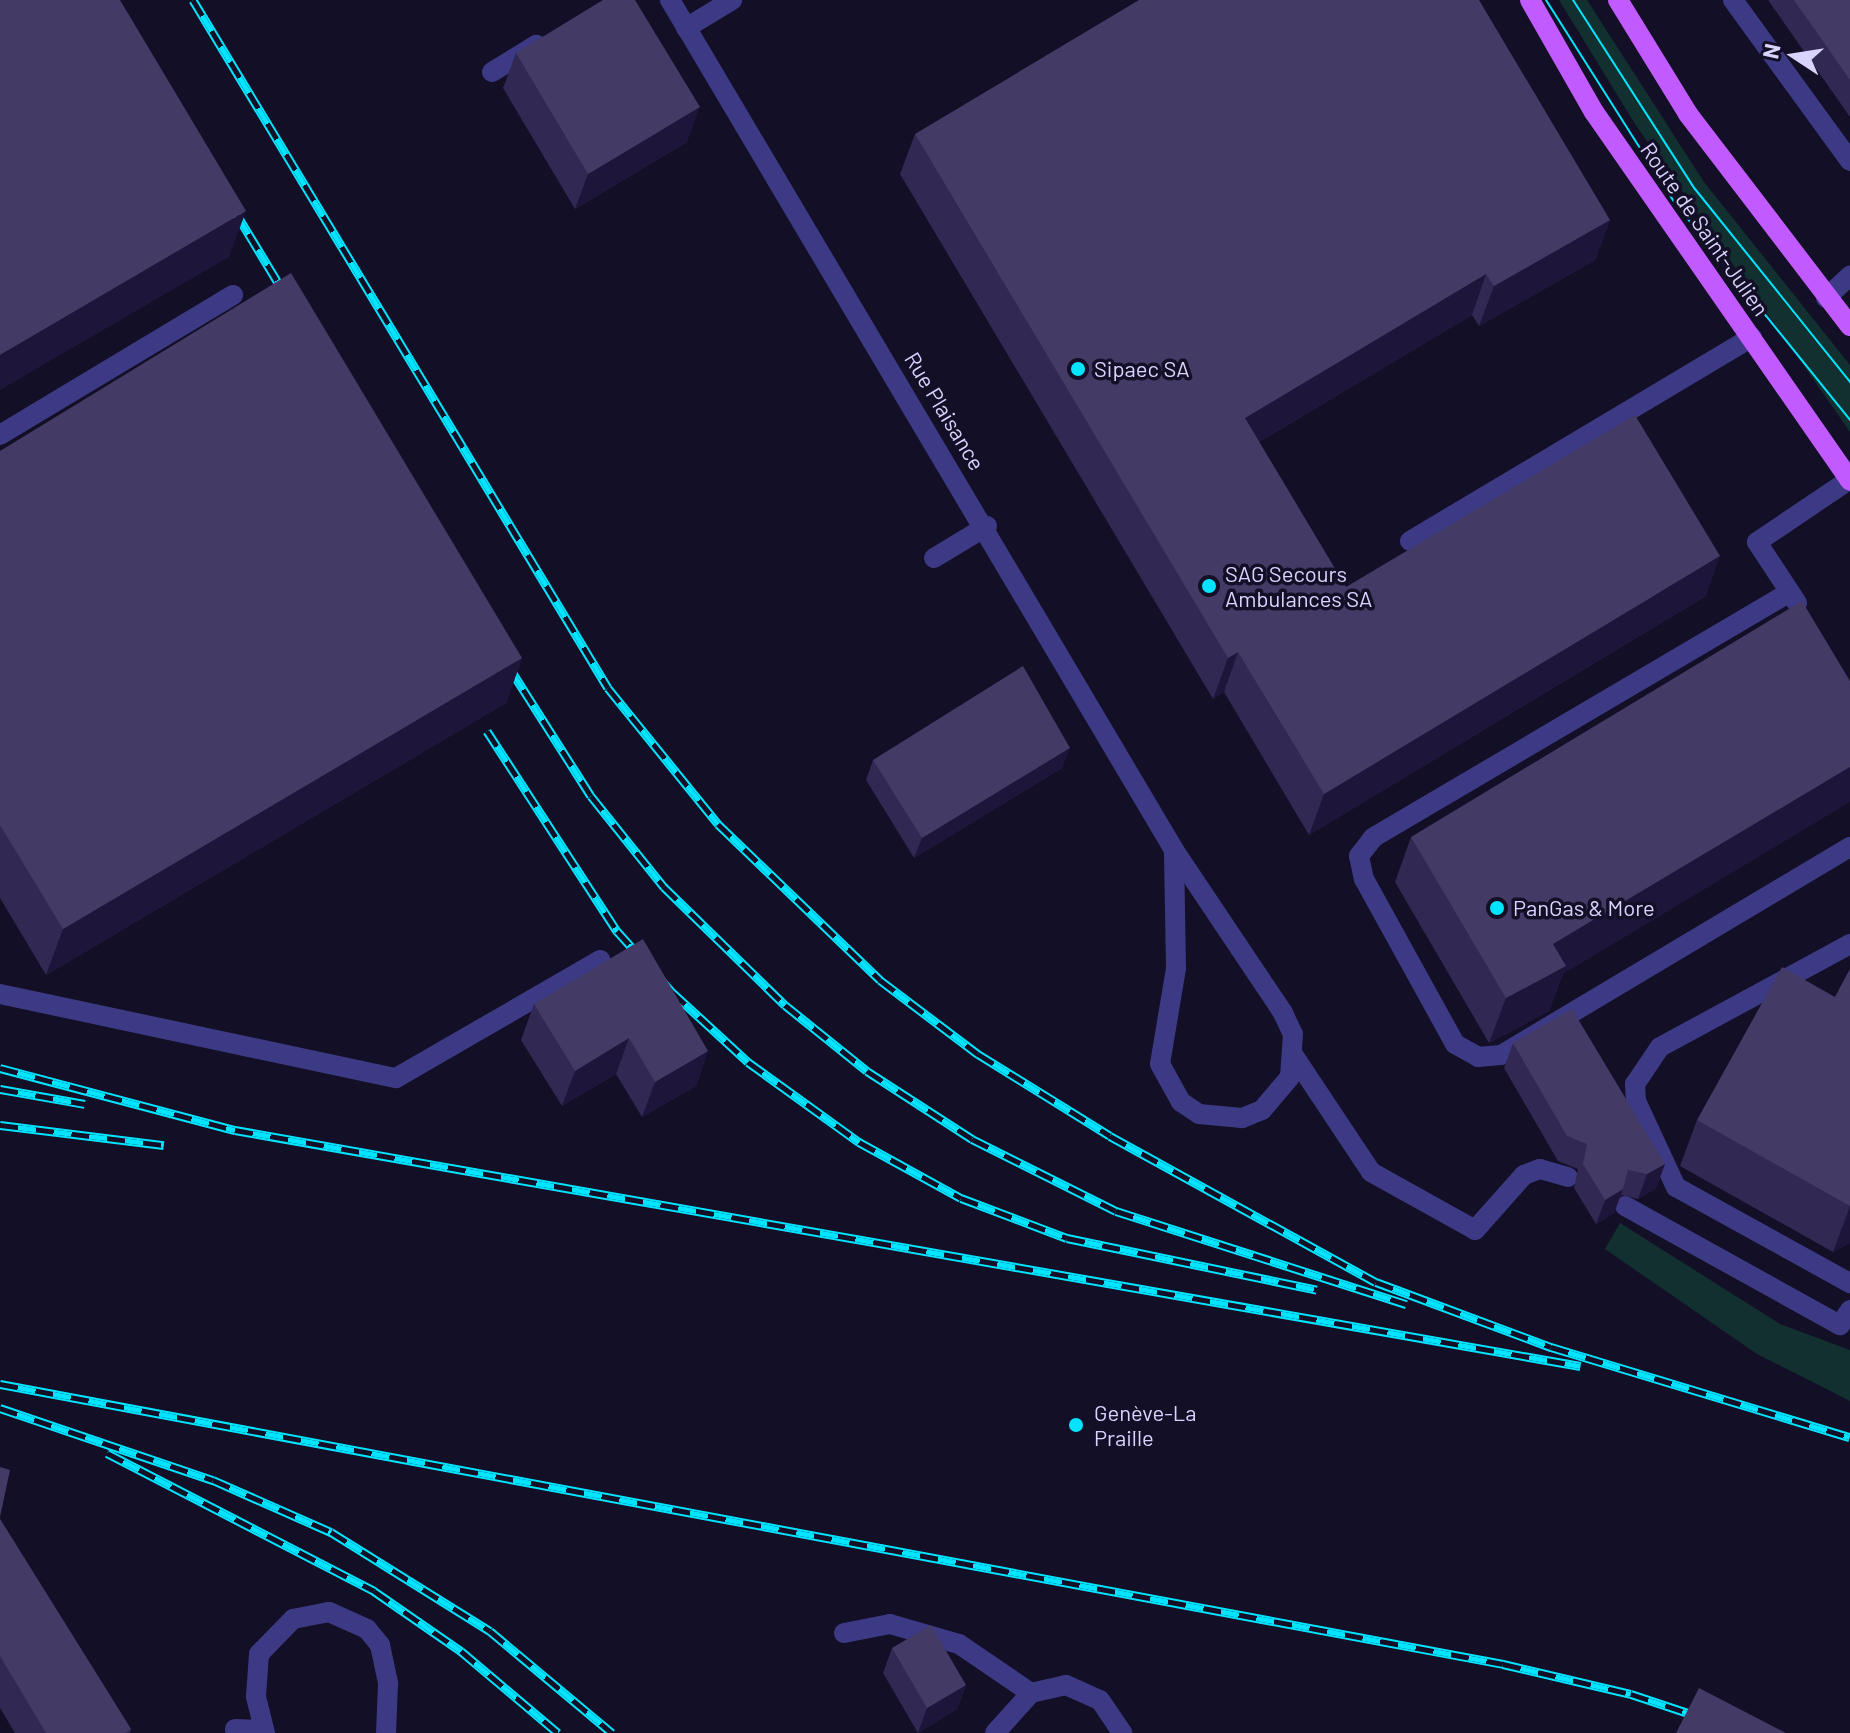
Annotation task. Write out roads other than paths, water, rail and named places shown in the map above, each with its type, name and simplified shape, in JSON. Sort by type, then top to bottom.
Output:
[{"type":"main road","name":"Route de Saint-Julien","points":[[1530,0],[1594,112],[1850,480]]},
{"type":"main road","points":[[1618,0],[1688,114],[1850,326]]},
{"type":"street","name":"Rue Plaisance","points":[[670,0],[987,526],[1174,850],[1283,1013],[1294,1056],[1279,1095],[1242,1118],[1199,1114],[1167,1085],[1159,1042],[1176,968],[1174,850]]},
{"type":"street","points":[[686,28],[732,0]]},
{"type":"street","points":[[1733,0],[1850,161]]},
{"type":"street","points":[[492,72],[559,32]]},
{"type":"street","points":[[1826,298],[1850,276]]},
{"type":"street","points":[[0,435],[233,295]]},
{"type":"street","points":[[1410,541],[1752,337]]},
{"type":"street","points":[[1807,619],[1757,542],[1850,480]]},
{"type":"street","points":[[934,558],[987,526]]},
{"type":"street","points":[[1790,592],[1373,838],[1359,856],[1364,879],[1455,1044],[1478,1057],[1501,1055],[1850,847]]},
{"type":"street","points":[[1850,944],[1660,1047],[1635,1084],[1636,1101],[1676,1187],[1850,1283]]},
{"type":"street","points":[[0,994],[396,1078],[600,960]]},
{"type":"street","points":[[1294,1056],[1371,1172],[1475,1230],[1524,1175],[1540,1169],[1568,1177]]},
{"type":"street","points":[[1625,1206],[1840,1325],[1850,1310]]},
{"type":"street","points":[[235,1729],[265,1732],[254,1670],[259,1654],[293,1619],[329,1612],[367,1629],[380,1645],[388,1684],[386,1733]]},
{"type":"street","points":[[844,1633],[890,1624],[959,1644],[1031,1693]]},
{"type":"street","points":[[995,1733],[1031,1693],[1066,1685],[1100,1700],[1122,1733]]},
{"type":"tram line","points":[[1546,0],[1675,203],[1850,420]]},
{"type":"tram line","points":[[1573,0],[1695,189],[1850,382]]},
{"type":"railway","points":[[193,0],[608,688],[718,824],[880,980],[978,1054],[1110,1136],[1376,1282],[1551,1347],[1850,1437]]},
{"type":"railway","points":[[230,203],[288,299]]},
{"type":"railway","points":[[504,659],[591,796],[664,887],[785,1005],[867,1071],[972,1139],[1116,1211],[1406,1304]]},
{"type":"railway","points":[[487,731],[617,931],[672,992],[748,1062],[859,1142],[961,1198],[1067,1238],[1317,1290]]},
{"type":"railway","points":[[0,1068],[235,1130],[1580,1366]]},
{"type":"railway","points":[[0,1089],[85,1104]]},
{"type":"railway","points":[[0,1125],[164,1145]]},
{"type":"railway","points":[[0,1384],[1503,1664],[1631,1694],[1748,1733]]},
{"type":"railway","points":[[0,1408],[213,1480],[331,1532],[490,1631],[612,1733]]},
{"type":"railway","points":[[107,1453],[374,1591],[461,1651],[558,1733]]},
{"type":"place","name":"Sipaec SA","points":[[1078,369]]},
{"type":"place","name":"SAG Secours Ambulances SA","points":[[1209,586]]},
{"type":"place","name":"PanGas & More","points":[[1497,908]]},
{"type":"place","name":"Genève-La Praille","points":[[1076,1425]]}]
